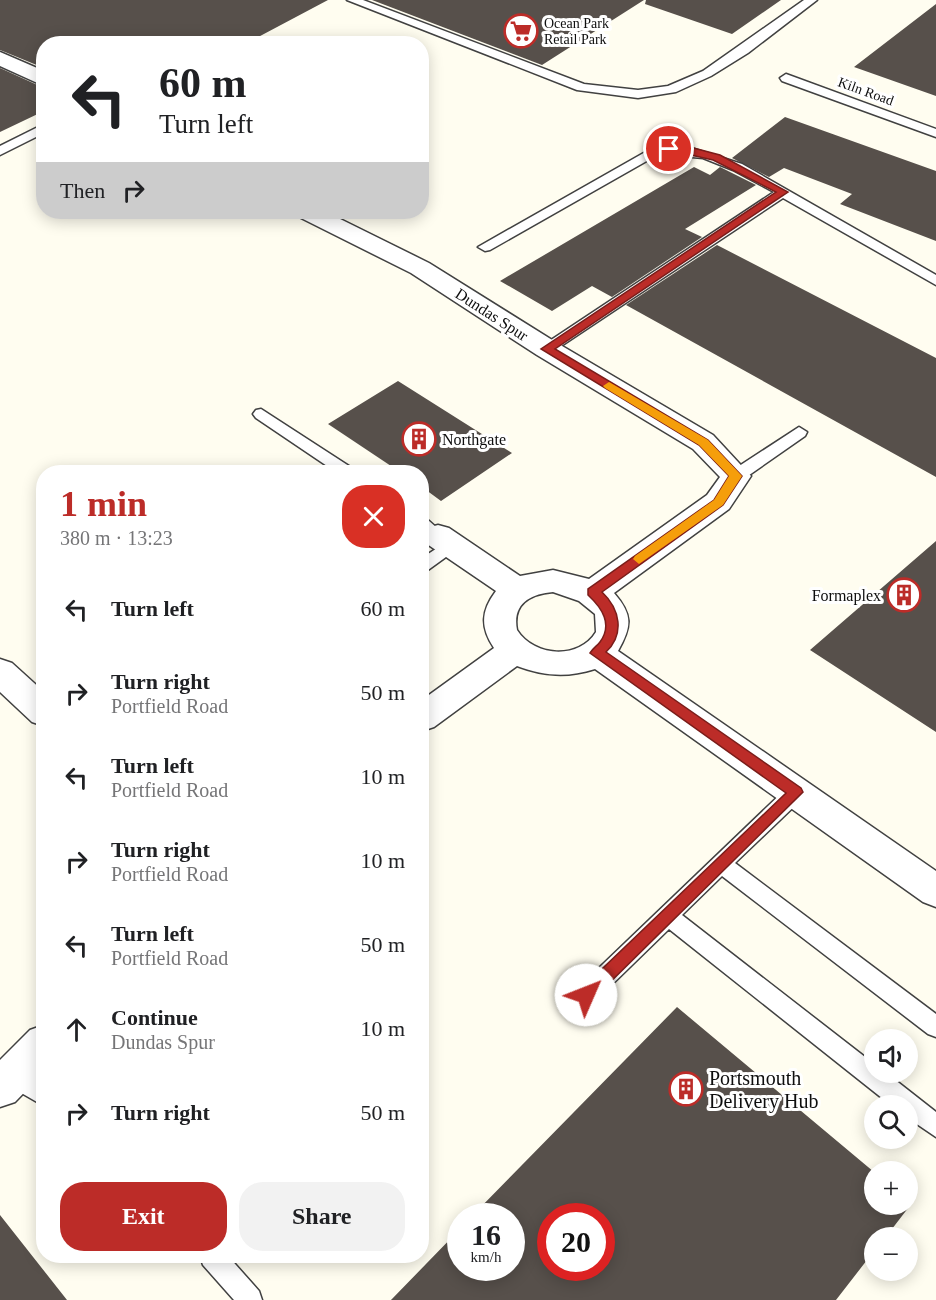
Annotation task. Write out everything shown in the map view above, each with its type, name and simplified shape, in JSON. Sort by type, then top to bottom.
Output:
[{"type":"street","points":[[0,58],[36,76]]},
{"type":"street","name":"Dundas Spur","points":[[322,219],[420,268],[547,349],[703,442],[736,476]]},
{"type":"street","points":[[593,592],[718,502],[736,476]]},
{"type":"street","points":[[437,535],[517,590]]},
{"type":"street","points":[[553,581],[572,583],[593,592],[606,603],[612,617],[612,632],[605,645],[597,653],[580,661],[561,664],[540,662],[515,651],[503,638],[498,624],[500,609],[517,590],[534,583],[553,581]]},
{"type":"street","points":[[429,713],[515,651]]},
{"type":"street","points":[[597,653],[936,891]]},
{"type":"street","points":[[0,672],[36,706]]},
{"type":"street","points":[[18,1087],[36,1057]]},
{"type":"lane","points":[[352,0],[580,87],[616,94],[670,90],[699,79],[811,0]]},
{"type":"lane","name":"Kiln Road","points":[[786,78],[936,133]]},
{"type":"lane","points":[[0,151],[36,132]]},
{"type":"lane","points":[[485,247],[656,150],[682,148],[716,158],[783,192],[936,281]]},
{"type":"lane","points":[[547,349],[783,192]]},
{"type":"lane","points":[[261,414],[336,465]]},
{"type":"lane","points":[[736,476],[799,432]]},
{"type":"lane","points":[[429,552],[437,535]]},
{"type":"lane","points":[[586,995],[796,792]]},
{"type":"lane","points":[[721,864],[936,1027]]},
{"type":"lane","points":[[668,916],[936,1126]]},
{"type":"lane","points":[[218,1263],[250,1300]]},
{"type":"building","points":[[0,0],[328,0],[260,36],[36,36],[36,65],[0,50]]},
{"type":"building","name":"Ocean Park Retail Park","points":[[372,0],[644,0],[542,65]]},
{"type":"building","points":[[646,0],[781,0],[732,34],[645,4]]},
{"type":"building","points":[[936,4],[936,96],[854,67]]},
{"type":"building","points":[[0,68],[36,84],[36,115],[0,132]]},
{"type":"building","points":[[785,117],[936,171],[936,241],[840,204],[852,194],[784,168],[769,177],[732,158]]},
{"type":"building","points":[[694,167],[710,175],[720,167],[756,185],[685,229],[702,237],[612,297],[592,286],[552,311],[500,281]]},
{"type":"building","points":[[717,245],[936,358],[936,477],[626,305]]},
{"type":"building","name":"Northgate","points":[[398,381],[512,453],[441,501],[429,492],[429,465],[390,465],[328,424]]},
{"type":"building","name":"Formaplex","points":[[936,541],[936,732],[810,650]]},
{"type":"building","name":"Portsmouth Delivery Hub","points":[[677,1007],[864,1164],[864,1215],[903,1215],[893,1227],[864,1227],[864,1264],[836,1300],[391,1300],[447,1242],[447,1281],[525,1281],[525,1203],[485,1203]]},
{"type":"building","points":[[0,1215],[67,1300],[0,1300]]},
{"type":"slow traffic","points":[[609,386],[703,442],[736,476],[718,502],[639,559]]},
{"type":"place","name":"Ocean Park Retail Park","points":[[521,31]]},
{"type":"place","name":"Northgate","points":[[419,439]]},
{"type":"place","name":"Formaplex","points":[[904,595]]},
{"type":"place","name":"Portsmouth Delivery Hub","points":[[686,1089]]},
{"type":"route","points":[[586,995],[796,792],[597,653],[605,645],[612,632],[612,617],[606,603],[593,592],[718,502],[736,476],[703,442],[547,349],[783,192],[716,158],[682,148],[669,149]]}]
